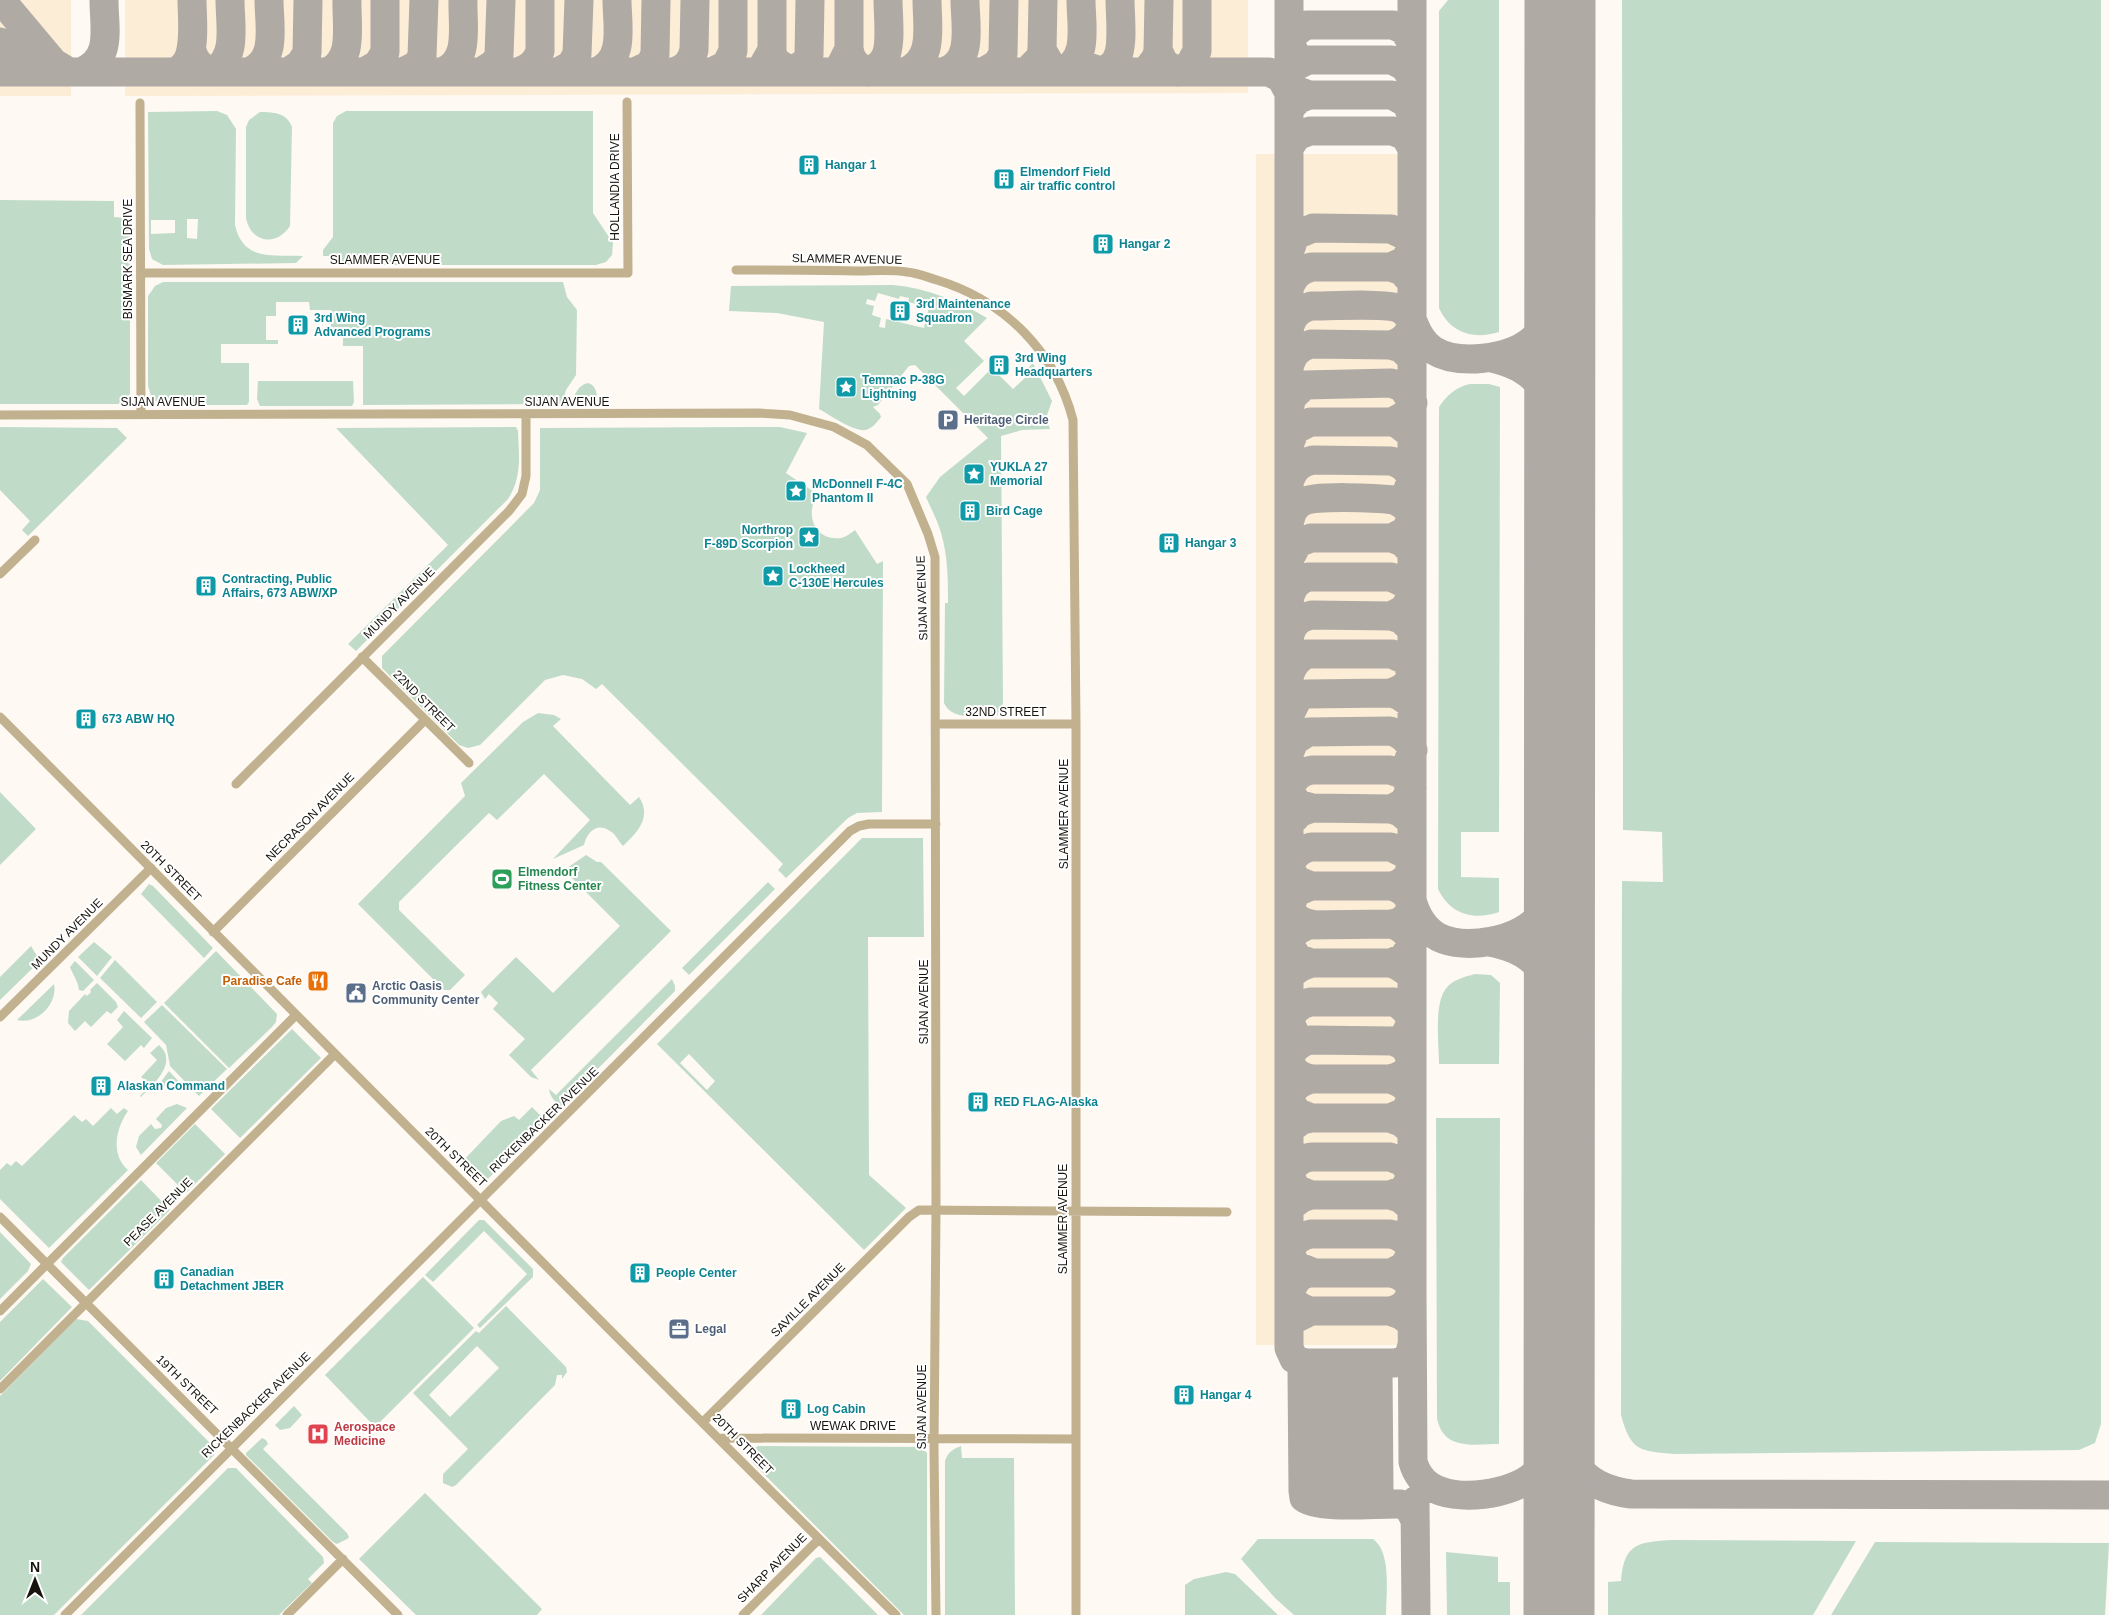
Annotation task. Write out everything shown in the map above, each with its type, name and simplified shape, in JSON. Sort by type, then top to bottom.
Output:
[{"type":"street","name":"HOLLANDIA DRIVE","points":[[627,102],[628,272]]},
{"type":"street","name":"BISMARK SEA DRIVE","points":[[140,103],[141,414]]},
{"type":"street","name":"SLAMMER AVENUE","points":[[736,270],[908,272],[953,285],[972,294],[1009,317],[1035,343],[1046,358],[1063,390],[1073,420],[1076,724],[1076,1615]]},
{"type":"street","name":"SLAMMER AVENUE","points":[[141,273],[628,272]]},
{"type":"street","name":"SIJAN AVENUE","points":[[0,414],[526,415],[759,413],[790,415],[834,427],[867,446],[907,484],[928,534],[935,557],[936,1209],[934,1438],[936,1615]]},
{"type":"street","name":"MUNDY AVENUE","points":[[236,784],[509,511],[522,494],[526,476],[526,415]]},
{"type":"street","points":[[0,574],[35,540]]},
{"type":"street","name":"22ND STREET","points":[[362,657],[469,763]]},
{"type":"street","name":"20TH STREET","points":[[0,717],[295,1016],[481,1199],[896,1615]]},
{"type":"street","name":"NECRASON AVENUE","points":[[213,932],[425,720]]},
{"type":"street","name":"32ND STREET","points":[[936,724],[1076,724]]},
{"type":"street","name":"RICKENBACKER AVENUE","points":[[65,1615],[850,831],[858,826],[869,824],[936,824]]},
{"type":"street","name":"MUNDY AVENUE","points":[[0,1017],[151,868]]},
{"type":"street","points":[[0,1311],[295,1016]]},
{"type":"street","name":"PEASE AVENUE","points":[[0,1388],[334,1054]]},
{"type":"street","name":"SAVILLE AVENUE","points":[[703,1422],[909,1217],[920,1210],[1227,1212]]},
{"type":"street","name":"19TH STREET","points":[[0,1217],[398,1615]]},
{"type":"street","name":"WEWAK DRIVE","points":[[719,1438],[1076,1439]]},
{"type":"street","name":"SHARP AVENUE","points":[[743,1615],[819,1539]]},
{"type":"street","points":[[287,1615],[342,1559]]},
{"type":"shaded area","points":[[0,0],[71,0],[71,96],[0,96]]},
{"type":"shaded area","points":[[125,0],[1248,0],[1248,93],[125,96]]},
{"type":"shaded area","points":[[1256,154],[1404,154],[1404,1345],[1256,1345]]},
{"type":"green space","points":[[1448,0],[1499,0],[1499,332],[1490,334],[1472,335],[1456,329],[1444,317],[1439,308],[1439,11]]},
{"type":"green space","points":[[1622,0],[2101,0],[2101,1424],[2095,1443],[2079,1450],[1675,1454],[1645,1450],[1633,1443],[1621,1415],[1622,881],[1663,882],[1662,832],[1623,830]]},
{"type":"green space","points":[[217,111],[227,115],[236,129],[235,225],[239,237],[245,245],[260,254],[303,256],[296,263],[163,265],[152,259],[149,249],[148,112]],"holes":[[[187,219],[198,219],[197,239],[187,238]],[[151,220],[175,220],[175,233],[151,234]]]},
{"type":"green space","points":[[346,111],[593,111],[593,213],[613,243],[612,255],[606,262],[596,265],[350,265],[342,262],[336,256],[323,256],[323,250],[333,237],[333,123],[337,116]]},
{"type":"green space","points":[[260,112],[279,114],[290,122],[292,127],[290,226],[284,233],[271,239],[258,237],[253,233],[246,218],[246,127],[249,120]]},
{"type":"green space","points":[[0,200],[114,201],[114,217],[127,218],[130,226],[130,394],[122,404],[0,404]]},
{"type":"green space","points":[[163,282],[563,282],[567,297],[577,310],[576,375],[566,390],[562,404],[363,405],[363,346],[343,346],[343,334],[331,334],[331,310],[310,310],[309,302],[276,302],[276,316],[266,316],[266,340],[278,340],[278,344],[221,344],[221,363],[249,363],[249,402],[247,405],[163,405],[152,399],[148,386],[148,296],[155,286]]},
{"type":"green space","points":[[893,285],[930,292],[965,306],[987,318],[964,341],[984,361],[956,388],[964,396],[992,368],[1013,389],[1028,375],[1025,371],[1033,363],[1052,401],[1046,418],[1050,429],[1022,430],[1001,436],[1003,703],[999,715],[960,715],[948,709],[944,703],[945,603],[948,603],[947,568],[940,528],[926,497],[940,477],[988,438],[915,365],[909,366],[878,405],[873,407],[881,417],[871,428],[861,430],[849,426],[819,409],[824,322],[777,313],[729,311],[731,286]],"holes":[[[878,293],[899,299],[900,296],[909,298],[908,302],[929,307],[924,328],[886,319],[885,328],[879,327],[881,318],[872,315],[874,306],[866,304],[867,299],[875,301]]]},
{"type":"green space","points":[[258,381],[353,381],[354,402],[352,406],[260,406],[257,399]]},
{"type":"green space","points":[[588,383],[595,388],[597,401],[594,401],[594,405],[572,405],[571,403],[577,390]]},
{"type":"green space","points":[[1470,384],[1489,384],[1500,387],[1499,832],[1461,832],[1461,877],[1499,878],[1499,912],[1480,916],[1456,910],[1443,898],[1438,889],[1439,407],[1452,392]]},
{"type":"green space","points":[[0,427],[117,428],[127,438],[28,536],[22,530],[30,521],[0,490]]},
{"type":"green space","points":[[516,427],[518,431],[519,467],[516,483],[508,499],[356,651],[348,644],[448,545],[336,428]]},
{"type":"green space","points":[[780,427],[807,433],[786,473],[817,494],[813,502],[812,518],[818,531],[832,538],[841,538],[855,530],[877,564],[883,561],[882,812],[857,813],[848,818],[786,878],[778,870],[783,864],[602,684],[596,689],[582,679],[563,675],[545,680],[480,745],[468,748],[459,745],[382,668],[382,656],[534,503],[540,490],[540,428]]},
{"type":"green space","points":[[538,713],[554,715],[561,719],[553,726],[630,805],[639,797],[643,804],[644,818],[638,830],[623,846],[612,832],[605,828],[597,828],[590,832],[584,845],[553,859],[590,820],[544,774],[497,820],[489,813],[399,902],[399,910],[465,975],[450,990],[444,990],[358,904],[465,796],[461,783],[523,722]]},
{"type":"green space","points":[[0,792],[36,829],[0,865]]},
{"type":"green space","points":[[862,838],[923,838],[924,937],[868,937],[869,1175],[906,1208],[864,1250],[657,1044]],"holes":[[[689,1054],[715,1081],[707,1090],[680,1063]]]},
{"type":"green space","points":[[586,855],[597,862],[601,862],[671,931],[531,1070],[539,1080],[531,1077],[509,1055],[525,1039],[493,1009],[498,1003],[489,994],[485,999],[481,992],[516,957],[553,993],[620,926],[564,870]]},
{"type":"green space","points":[[768,882],[775,889],[689,975],[682,968]]},
{"type":"green space","points":[[149,884],[213,948],[204,958],[141,894]]},
{"type":"green space","points":[[94,942],[112,957],[97,976],[78,957]]},
{"type":"green space","points":[[31,946],[40,961],[0,1000],[0,977]]},
{"type":"green space","points":[[216,951],[277,1014],[276,1022],[272,1027],[229,1068],[164,1003]]},
{"type":"green space","points":[[115,960],[157,1002],[141,1018],[100,978]]},
{"type":"green space","points":[[75,961],[94,980],[83,991],[79,990],[70,967]]},
{"type":"green space","points":[[1475,974],[1491,975],[1500,983],[1499,1064],[1439,1064],[1438,1015],[1442,997],[1445,990],[1458,979]]},
{"type":"green space","points":[[672,979],[675,991],[561,1106],[557,1103],[549,1089],[556,1095]]},
{"type":"green space","points":[[97,983],[116,1002],[118,1007],[111,1014],[107,1011],[91,1027],[85,1021],[75,1031],[68,1023],[69,1011],[85,994],[87,996],[91,992],[90,990]]},
{"type":"green space","points":[[54,984],[53,998],[45,1011],[32,1019],[25,1021],[17,1020]]},
{"type":"green space","points":[[162,1005],[227,1069],[199,1096],[170,1066],[166,1045],[144,1022]]},
{"type":"green space","points":[[124,1011],[152,1038],[144,1048],[141,1045],[125,1061],[107,1044],[123,1027],[117,1020]]},
{"type":"green space","points":[[292,1029],[321,1058],[240,1138],[211,1109]]},
{"type":"green space","points":[[159,1045],[166,1059],[165,1066],[157,1080],[141,1097],[144,1092],[142,1089],[148,1083],[141,1077],[157,1060],[150,1053]]},
{"type":"green space","points":[[169,1071],[183,1086],[175,1084],[157,1087]]},
{"type":"green space","points":[[177,1104],[187,1108],[141,1155],[136,1147],[139,1136],[151,1124],[155,1129],[161,1128],[162,1125],[156,1119],[166,1108]]},
{"type":"green space","points":[[532,1107],[545,1120],[487,1180],[477,1181],[460,1164],[501,1121],[514,1116],[519,1120]]},
{"type":"green space","points":[[111,1108],[117,1114],[124,1108],[128,1111],[120,1125],[117,1149],[122,1164],[128,1170],[49,1248],[0,1199],[0,1170],[7,1163],[11,1166],[16,1161],[22,1166],[74,1115],[82,1122],[86,1119],[93,1126]]},
{"type":"green space","points":[[1436,1118],[1500,1118],[1499,1444],[1461,1444],[1448,1438],[1443,1433],[1437,1419]]},
{"type":"green space","points":[[195,1124],[225,1154],[186,1193],[156,1163]]},
{"type":"green space","points":[[141,1180],[170,1210],[89,1290],[61,1262]]},
{"type":"green space","points":[[479,1220],[484,1220],[533,1269],[533,1277],[480,1328],[477,1325],[527,1274],[484,1231],[433,1282],[425,1275]]},
{"type":"green space","points":[[0,1232],[31,1264],[28,1271],[0,1299]]},
{"type":"green space","points":[[423,1277],[474,1328],[375,1427],[325,1375]]},
{"type":"green space","points":[[43,1279],[72,1307],[0,1381],[0,1322]]},
{"type":"green space","points":[[506,1306],[566,1367],[567,1372],[562,1379],[562,1375],[557,1375],[555,1385],[452,1487],[443,1483],[443,1474],[468,1449],[413,1393],[476,1331],[479,1333]],"holes":[[[477,1346],[499,1368],[450,1417],[429,1395]]]},
{"type":"green space","points":[[76,1319],[88,1321],[214,1447],[214,1455],[54,1615],[0,1615],[0,1396]]},
{"type":"green space","points":[[294,1406],[302,1415],[290,1428],[280,1430],[275,1425]]},
{"type":"green space","points":[[262,1438],[268,1444],[263,1449],[347,1533],[349,1537],[347,1539],[337,1544],[333,1542],[246,1455]]},
{"type":"green space","points":[[758,1446],[921,1447],[927,1453],[927,1615],[904,1615],[753,1463],[749,1457],[749,1452]]},
{"type":"green space","points":[[961,1446],[962,1458],[1014,1458],[1015,1615],[945,1615],[945,1461],[951,1451]]},
{"type":"green space","points":[[228,1468],[236,1468],[323,1557],[324,1563],[308,1579],[312,1583],[279,1615],[81,1615]]},
{"type":"green space","points":[[425,1493],[542,1609],[537,1615],[416,1615],[359,1559]]},
{"type":"green space","points":[[1258,1539],[1373,1539],[1379,1545],[1383,1554],[1387,1574],[1386,1615],[1294,1615],[1275,1598],[1241,1559]]},
{"type":"green space","points":[[1673,1540],[1856,1541],[1813,1615],[1608,1615],[1608,1582],[1621,1581],[1625,1559],[1630,1552],[1642,1544]]},
{"type":"green space","points":[[1875,1542],[2109,1543],[2105,1615],[1831,1615]]},
{"type":"green space","points":[[1446,1552],[1498,1557],[1498,1582],[1510,1582],[1510,1615],[1447,1615]]},
{"type":"green space","points":[[820,1557],[878,1615],[761,1615],[816,1558]]},
{"type":"green space","points":[[1226,1572],[1235,1574],[1278,1615],[1185,1615],[1185,1585],[1194,1579]]},
{"type":"taxiway","points":[[1,0],[54,63],[69,72]]},
{"type":"taxiway","points":[[81,72],[98,59],[105,42],[104,0]]},
{"type":"taxiway","points":[[182,67],[187,61],[192,46],[192,0]]},
{"type":"taxiway","points":[[192,51],[197,62],[205,69],[213,72],[221,66],[226,58],[231,40],[230,0]]},
{"type":"taxiway","points":[[249,72],[258,67],[268,51],[270,41],[269,0]]},
{"type":"taxiway","points":[[288,72],[300,64],[307,53],[308,0]]},
{"type":"taxiway","points":[[327,72],[336,67],[342,60],[345,51],[348,31],[347,0]]},
{"type":"taxiway","points":[[364,72],[378,64],[385,52],[385,0]]},
{"type":"taxiway","points":[[403,72],[417,65],[422,56],[424,0]]},
{"type":"taxiway","points":[[442,72],[451,67],[461,51],[464,31],[463,0]]},
{"type":"taxiway","points":[[481,72],[495,63],[499,55],[501,0]]},
{"type":"taxiway","points":[[518,72],[532,64],[540,51],[540,0]]},
{"type":"taxiway","points":[[558,72],[571,65],[577,54],[579,0]]},
{"type":"taxiway","points":[[596,72],[606,67],[616,51],[618,41],[617,0]]},
{"type":"taxiway","points":[[635,72],[650,65],[655,54],[656,0]]},
{"type":"taxiway","points":[[674,72],[682,69],[690,61],[693,54],[695,0]]},
{"type":"taxiway","points":[[712,72],[726,65],[733,51],[733,0]]},
{"type":"taxiway","points":[[763,66],[772,50],[772,0]]},
{"type":"taxiway","points":[[771,51],[776,62],[791,71],[805,63],[809,55],[810,0]]},
{"type":"taxiway","points":[[841,65],[849,49],[849,0]]},
{"type":"taxiway","points":[[849,49],[851,57],[856,64],[869,72],[883,61],[889,39],[888,0]]},
{"type":"taxiway","points":[[905,72],[915,66],[925,51],[928,32],[927,0]]},
{"type":"taxiway","points":[[945,71],[954,66],[964,51],[966,41],[965,0]]},
{"type":"taxiway","points":[[983,72],[997,64],[1003,54],[1004,0]]},
{"type":"taxiway","points":[[1032,66],[1040,58],[1042,50],[1043,0]]},
{"type":"taxiway","points":[[1042,50],[1050,64],[1060,72],[1070,67],[1076,60],[1082,42],[1081,0]]},
{"type":"taxiway","points":[[1092,68],[1100,72],[1116,60],[1121,40],[1120,0]]},
{"type":"taxiway","points":[[1150,66],[1156,58],[1158,51],[1159,0]]},
{"type":"taxiway","points":[[1158,50],[1164,63],[1178,72],[1190,64],[1197,51],[1197,0]]},
{"type":"taxiway","points":[[1289,0],[1289,1348],[1294,1359],[1305,1363],[1395,1363],[1408,1359],[1412,1345]]},
{"type":"taxiway","points":[[1412,0],[1413,1462],[1421,1478],[1430,1486],[1441,1491],[1468,1495],[1499,1492],[1525,1481],[1541,1467],[1550,1452],[1559,1411]]},
{"type":"taxiway","points":[[1294,51],[1289,42],[1296,32],[1307,25],[1393,25],[1404,30],[1412,44]]},
{"type":"taxiway","points":[[0,42],[19,64],[32,72]]},
{"type":"taxiway","points":[[1309,95],[1296,90],[1289,78],[1296,66],[1308,60],[1392,60],[1405,67],[1412,79]]},
{"type":"taxiway","points":[[0,72],[1269,72],[1281,78],[1289,93]]},
{"type":"taxiway","points":[[1293,105],[1299,99],[1309,95],[1392,95],[1406,103],[1412,116]]},
{"type":"taxiway","points":[[1289,148],[1297,136],[1310,131],[1393,131],[1405,136],[1412,149]]},
{"type":"taxiway","points":[[1289,253],[1294,239],[1299,234],[1313,228],[1391,229],[1406,236],[1412,248],[1404,261],[1391,267]]},
{"type":"taxiway","points":[[1289,289],[1297,275],[1303,270],[1312,267],[1391,267],[1402,271],[1407,277]]},
{"type":"taxiway","points":[[1412,319],[1423,341],[1433,350],[1443,355],[1469,359],[1497,356],[1521,347],[1537,335],[1547,322],[1560,284]]},
{"type":"taxiway","points":[[1289,331],[1291,322],[1296,315],[1311,306],[1391,306],[1403,311],[1409,317],[1412,325],[1404,338],[1390,345]]},
{"type":"taxiway","points":[[1289,368],[1296,353],[1311,344],[1390,345],[1401,348],[1407,354]]},
{"type":"taxiway","points":[[1492,358],[1519,367],[1537,382],[1550,402],[1560,429]]},
{"type":"taxiway","points":[[1289,409],[1292,397],[1305,385],[1391,383],[1402,387],[1413,403],[1405,415],[1392,422]]},
{"type":"taxiway","points":[[1289,445],[1295,430],[1310,422],[1392,422],[1407,431]]},
{"type":"taxiway","points":[[1289,483],[1292,474],[1297,468],[1313,460],[1391,461],[1401,465],[1410,475],[1412,479],[1408,489]]},
{"type":"taxiway","points":[[1289,524],[1296,506],[1309,500],[1319,498],[1394,500],[1405,506],[1412,518],[1405,531],[1392,538]]},
{"type":"taxiway","points":[[1289,560],[1298,543],[1311,538],[1392,538],[1402,542],[1407,547]]},
{"type":"taxiway","points":[[1289,601],[1295,586],[1308,577],[1391,577],[1404,583],[1412,595],[1404,609],[1391,616]]},
{"type":"taxiway","points":[[1289,640],[1291,631],[1296,623],[1302,618],[1312,615],[1391,616],[1401,619],[1408,626]]},
{"type":"taxiway","points":[[1289,678],[1295,664],[1307,654],[1392,654],[1405,660],[1412,673],[1404,686],[1390,693]]},
{"type":"taxiway","points":[[1289,716],[1298,698],[1306,694],[1390,693],[1398,695],[1407,701]]},
{"type":"taxiway","points":[[1289,754],[1294,741],[1308,732],[1390,731],[1401,736],[1411,746],[1413,750],[1409,759]]},
{"type":"taxiway","points":[[1312,808],[1298,804],[1289,790],[1295,779],[1304,772],[1312,770],[1390,770],[1402,774],[1412,788],[1403,803],[1391,809]]},
{"type":"taxiway","points":[[1295,818],[1299,813],[1312,808],[1391,809],[1400,812],[1407,818]]},
{"type":"taxiway","points":[[1311,886],[1297,880],[1289,867],[1297,854],[1311,847],[1391,847],[1405,854],[1412,866],[1409,873],[1399,884],[1391,886]]},
{"type":"taxiway","points":[[1412,900],[1421,921],[1438,937],[1463,943],[1477,943],[1505,938],[1530,925],[1544,911],[1553,890],[1559,860]]},
{"type":"taxiway","points":[[1311,924],[1298,918],[1289,906],[1297,892],[1311,886],[1391,886],[1399,889],[1407,896],[1412,906],[1404,918],[1391,924]]},
{"type":"taxiway","points":[[1311,963],[1298,958],[1289,944],[1296,931],[1308,925],[1391,924],[1404,931],[1412,944],[1403,958],[1391,963]]},
{"type":"taxiway","points":[[1489,942],[1518,951],[1537,965],[1550,986],[1559,1013]]},
{"type":"taxiway","points":[[1294,972],[1311,963],[1391,963],[1407,972]]},
{"type":"taxiway","points":[[1294,1031],[1289,1021],[1291,1017],[1300,1007],[1310,1002],[1394,1002],[1405,1010],[1412,1021],[1407,1031]]},
{"type":"taxiway","points":[[1312,1079],[1297,1073],[1289,1059],[1297,1047],[1310,1040],[1393,1041],[1404,1046],[1412,1060],[1404,1073],[1389,1079]]},
{"type":"taxiway","points":[[1311,1118],[1297,1112],[1289,1099],[1298,1086],[1312,1079],[1389,1079],[1397,1082],[1406,1088],[1412,1099],[1404,1112],[1390,1118]]},
{"type":"taxiway","points":[[1294,1126],[1302,1120],[1311,1118],[1390,1118],[1401,1122],[1407,1127]]},
{"type":"taxiway","points":[[1311,1195],[1297,1189],[1289,1176],[1297,1163],[1311,1157],[1390,1157],[1403,1162],[1412,1176],[1403,1190],[1390,1195]]},
{"type":"taxiway","points":[[1294,1204],[1302,1198],[1311,1195],[1390,1195],[1400,1198],[1407,1204]]},
{"type":"taxiway","points":[[1312,1272],[1297,1266],[1289,1253],[1297,1240],[1303,1236],[1311,1234],[1390,1234],[1404,1240],[1412,1253],[1403,1267],[1391,1273]]},
{"type":"taxiway","points":[[1311,1311],[1297,1304],[1292,1299],[1289,1291],[1299,1277],[1308,1273],[1391,1273],[1398,1275],[1409,1284],[1412,1291],[1404,1304],[1390,1311]]},
{"type":"taxiway","points":[[1295,1319],[1311,1311],[1390,1311],[1406,1319]]},
{"type":"taxiway","points":[[1309,1363],[1302,1371],[1304,1498],[1312,1502],[1336,1505],[1400,1504],[1409,1508],[1415,1520]]},
{"type":"taxiway","points":[[1331,1363],[1328,1372],[1329,1490],[1333,1498],[1348,1504]]},
{"type":"taxiway","points":[[1359,1363],[1353,1370],[1355,1488],[1359,1498],[1372,1504]]},
{"type":"taxiway","points":[[1383,1363],[1378,1370],[1379,1492],[1380,1499],[1384,1504]]},
{"type":"taxiway","points":[[1559,1420],[1568,1449],[1581,1471],[1590,1480],[1601,1486],[1631,1494],[2109,1495]]},
{"type":"taxiway","points":[[1415,1501],[1416,1615]]},
{"type":"runway","points":[[1559,1615],[1560,0]]},
{"type":"place","name":"Hangar 1","points":[[809,165]]},
{"type":"place","name":"Elmendorf Field air traffic control","points":[[1004,179]]},
{"type":"place","name":"Hangar 2","points":[[1103,244]]},
{"type":"place","name":"3rd Maintenance Squadron","points":[[900,311]]},
{"type":"place","name":"3rd Wing Advanced Programs","points":[[298,325]]},
{"type":"place","name":"3rd Wing Headquarters","points":[[999,365]]},
{"type":"place","name":"Temnac P-38G Lightning","points":[[846,387]]},
{"type":"place","name":"Heritage Circle","points":[[948,420]]},
{"type":"place","name":"YUKLA 27 Memorial","points":[[974,474]]},
{"type":"place","name":"McDonnell F-4C Phantom II","points":[[796,491]]},
{"type":"place","name":"Bird Cage","points":[[970,511]]},
{"type":"place","name":"Northrop F-89D Scorpion","points":[[809,537]]},
{"type":"place","name":"Hangar 3","points":[[1169,543]]},
{"type":"place","name":"Lockheed C-130E Hercules","points":[[773,576]]},
{"type":"place","name":"Contracting, Public Affairs, 673 ABW/XP","points":[[206,586]]},
{"type":"place","name":"673 ABW HQ","points":[[86,719]]},
{"type":"place","name":"Elmendorf Fitness Center","points":[[502,879]]},
{"type":"place","name":"Paradise Cafe","points":[[318,981]]},
{"type":"place","name":"Arctic Oasis Community Center","points":[[356,993]]},
{"type":"place","name":"Alaskan Command","points":[[101,1086]]},
{"type":"place","name":"RED FLAG-Alaska","points":[[978,1102]]},
{"type":"place","name":"People Center","points":[[640,1273]]},
{"type":"place","name":"Canadian Detachment JBER","points":[[164,1279]]},
{"type":"place","name":"Legal","points":[[679,1329]]},
{"type":"place","name":"Hangar 4","points":[[1184,1395]]},
{"type":"place","name":"Log Cabin","points":[[791,1409]]},
{"type":"place","name":"Aerospace Medicine","points":[[318,1434]]}]
